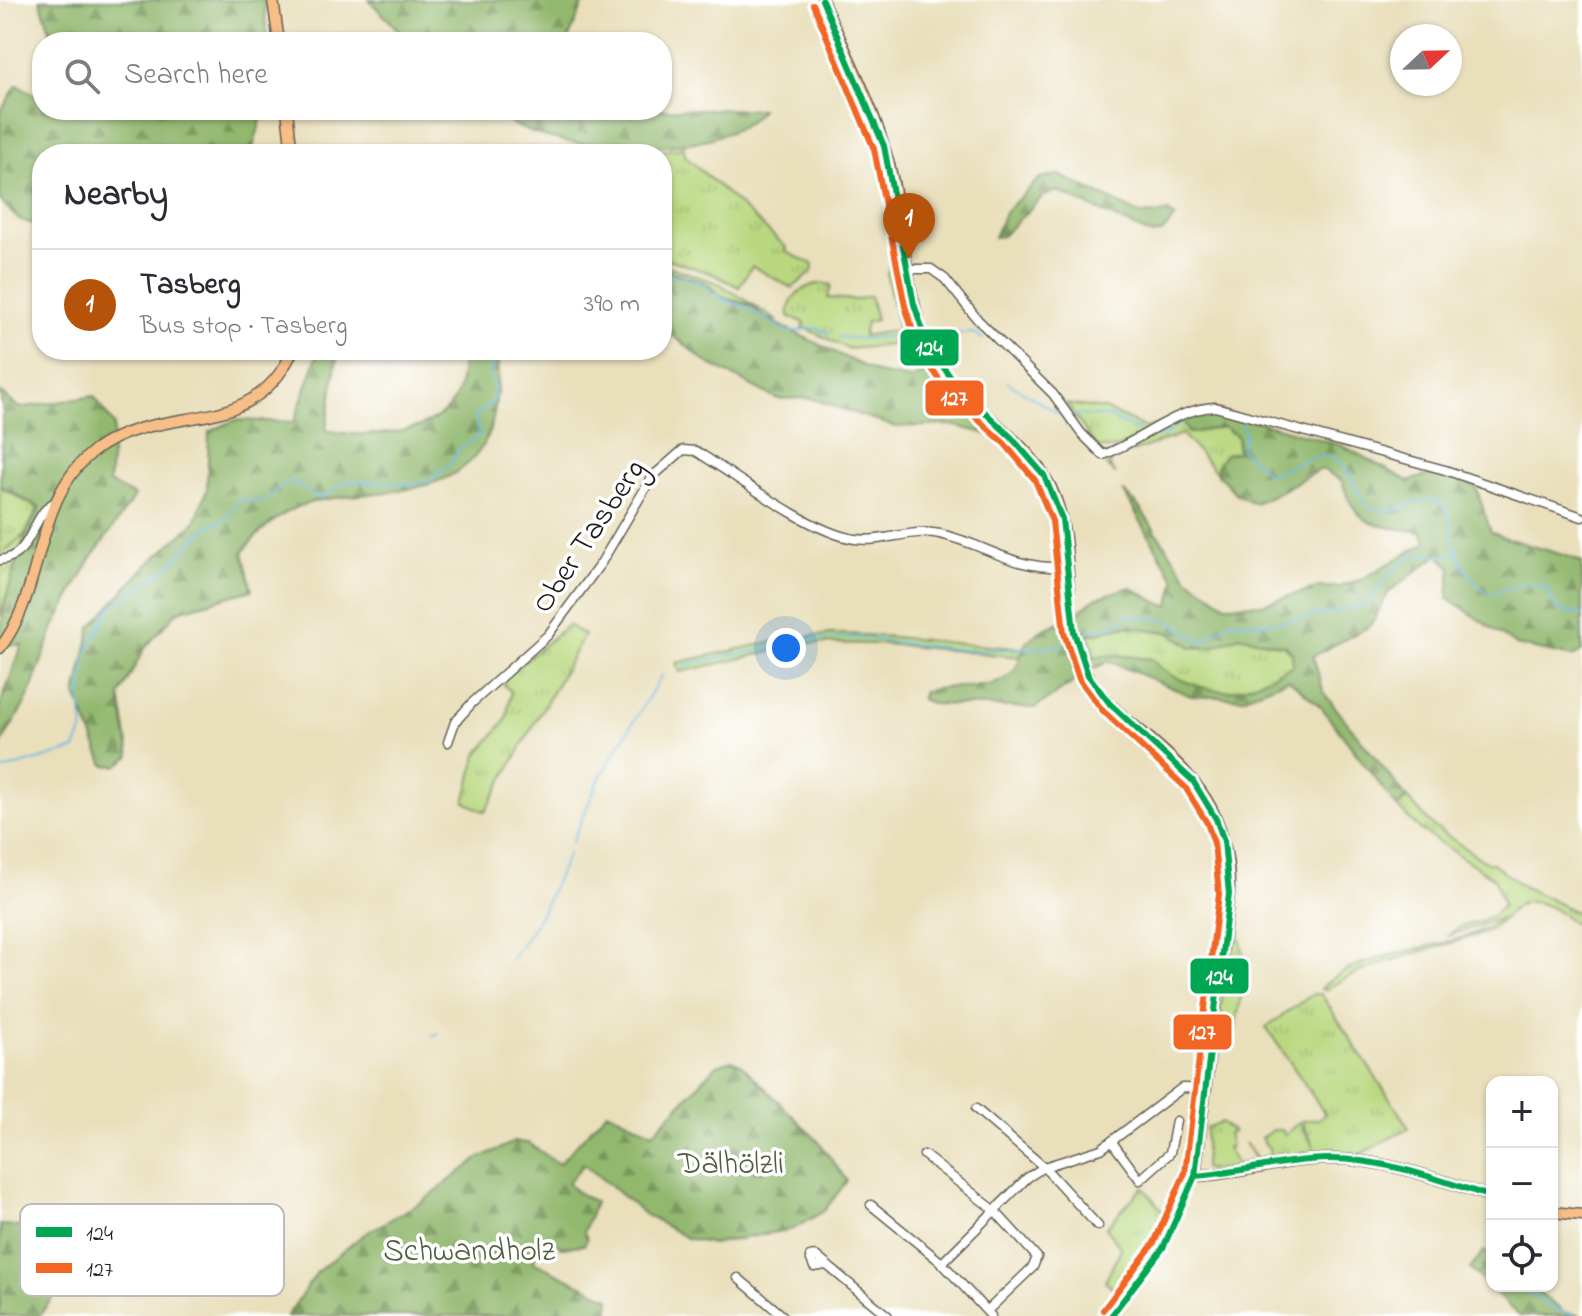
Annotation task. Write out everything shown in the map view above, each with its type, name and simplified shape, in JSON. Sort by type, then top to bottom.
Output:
[{"type":"main road","points":[[273,0],[278,32]]},
{"type":"main road","points":[[822,0],[878,128],[895,189],[921,325],[938,363],[957,386],[1029,454],[1047,480],[1061,516],[1071,618],[1078,652],[1090,678],[1117,711],[1189,774],[1219,820],[1230,869],[1229,894],[1195,1176],[1327,1159],[1377,1164],[1486,1195]]},
{"type":"main road","points":[[288,120],[291,144]]},
{"type":"main road","points":[[0,648],[16,623],[55,502],[79,465],[111,440],[142,428],[206,418],[242,406],[273,382],[287,360]]},
{"type":"main road","points":[[1558,1213],[1582,1215]]},
{"type":"street","points":[[910,269],[931,269],[945,279],[978,320],[1033,373],[1102,458],[1180,414],[1215,407],[1445,470],[1582,517]]},
{"type":"street","name":"Ober Tasberg","points":[[448,742],[455,722],[470,704],[548,635],[601,563],[652,477],[683,450],[696,451],[811,522],[843,536],[874,540],[930,532],[1020,564],[1068,567]]},
{"type":"street","points":[[0,560],[11,558],[23,548],[44,510],[55,502]]},
{"type":"street","points":[[942,1263],[1027,1178],[1044,1167],[1086,1155],[1112,1142],[1182,1088],[1207,1089]]},
{"type":"street","points":[[976,1109],[1044,1167],[1098,1226]]},
{"type":"street","points":[[1112,1142],[1140,1180],[1170,1153],[1176,1121]]},
{"type":"street","points":[[871,1205],[942,1263],[989,1314],[1038,1260],[994,1210],[924,1155]]},
{"type":"street","points":[[1111,1316],[1163,1248],[1195,1176]]},
{"type":"street","points":[[826,1265],[888,1316]]},
{"type":"street","points":[[738,1278],[783,1316]]},
{"type":"street","points":[[749,1303],[757,1294]]},
{"type":"green space","points":[[40,0],[264,0],[266,32],[51,32]]},
{"type":"green space","points":[[369,0],[585,0],[571,32],[400,32]]},
{"type":"green space","points":[[17,85],[32,93],[32,120],[261,120],[254,144],[32,144],[32,223],[19,220],[0,200],[2,109]]},
{"type":"green space","points":[[672,109],[761,109],[742,126],[711,138],[672,145],[582,144],[549,138],[509,120],[672,120]]},
{"type":"green space","points":[[684,148],[685,156],[787,248],[786,252],[813,264],[812,272],[792,288],[752,266],[739,287],[713,274],[672,260],[672,150]]},
{"type":"green space","points":[[1059,175],[1142,215],[1168,212],[1175,217],[1163,232],[1152,235],[1057,191],[1043,196],[1002,236],[994,237],[1005,212],[1040,178]]},
{"type":"green space","points":[[902,257],[917,330],[926,354],[919,365],[916,365],[912,343],[849,349],[803,327],[805,323],[789,316],[789,308],[796,295],[809,286],[824,284],[831,285],[828,298],[855,300],[870,296],[876,320],[866,322],[863,336],[898,330],[887,275],[892,258]]},
{"type":"green space","points":[[672,267],[720,284],[778,321],[767,319],[750,305],[725,298],[703,282],[672,272]]},
{"type":"green space","points":[[672,272],[703,282],[725,298],[750,305],[767,319],[877,373],[909,379],[923,374],[936,378],[1009,439],[951,425],[895,427],[810,398],[777,399],[706,362],[672,335]]},
{"type":"green space","points":[[316,360],[336,360],[326,430],[379,434],[417,427],[448,408],[457,394],[462,360],[498,360],[491,425],[482,447],[466,465],[446,478],[423,486],[322,500],[284,514],[243,552],[252,590],[178,611],[144,649],[120,695],[130,756],[117,766],[104,765],[76,695],[91,627],[146,566],[195,522],[207,489],[209,432],[235,420],[294,422]]},
{"type":"green space","points":[[0,392],[19,408],[94,396],[114,425],[109,483],[135,496],[90,560],[54,627],[28,698],[0,746],[0,705],[22,645],[0,644],[1,628],[19,556],[40,508],[0,485],[3,413]]},
{"type":"green space","points":[[1066,404],[1104,409],[1146,428],[1180,418],[1190,433],[1224,427],[1238,436],[1237,453],[1217,473],[1182,434],[1112,459],[1110,467],[1116,475],[1107,467],[1105,459],[1144,439],[1112,449],[1097,447]]},
{"type":"green space","points":[[1201,410],[1217,410],[1343,446],[1410,482],[1435,475],[1451,477],[1476,487],[1491,532],[1582,562],[1582,652],[1572,657],[1516,645],[1448,598],[1451,567],[1438,555],[1389,592],[1370,626],[1313,656],[1324,693],[1407,798],[1397,807],[1320,706],[1288,679],[1243,698],[1191,696],[1109,661],[1091,670],[1080,640],[1076,614],[1096,598],[1130,587],[1161,604],[1170,605],[1175,580],[1123,491],[1136,503],[1189,579],[1226,605],[1262,604],[1319,587],[1339,587],[1360,580],[1426,542],[1422,532],[1381,526],[1362,517],[1354,509],[1342,481],[1322,469],[1254,503],[1236,494],[1217,473],[1217,465],[1225,454],[1237,452],[1238,437],[1224,427],[1189,433],[1180,418]],"holes":[[[1125,626],[1168,632],[1192,647],[1210,648],[1239,636],[1285,646],[1292,653],[1293,666],[1241,688],[1223,691],[1177,678],[1152,659],[1116,655],[1094,657],[1089,635]]]},
{"type":"green space","points":[[0,487],[38,509],[24,535],[4,551],[25,535],[0,616]]},
{"type":"green space","points":[[1068,619],[1084,675],[1035,708],[933,704],[921,699],[924,692],[935,689],[983,686],[1004,679],[1015,670],[1031,638]]},
{"type":"green space","points":[[568,625],[584,635],[485,812],[465,802],[477,755],[506,720],[511,692],[504,685],[505,677]]},
{"type":"green space","points":[[1125,626],[1168,632],[1192,647],[1210,648],[1239,636],[1285,646],[1292,653],[1293,666],[1241,688],[1218,691],[1131,661],[1094,658],[1088,635]]},
{"type":"green space","points":[[831,634],[1024,648],[1020,657],[886,644],[810,643],[680,672],[676,663],[785,639]]},
{"type":"green space","points":[[1407,798],[1433,826],[1487,863],[1492,863],[1524,887],[1582,915],[1582,931],[1551,908],[1537,902],[1523,903],[1486,932],[1384,963],[1325,990],[1321,989],[1338,975],[1360,965],[1463,937],[1501,918],[1448,936],[1461,927],[1483,920],[1503,905],[1495,879],[1422,831],[1397,807]]},
{"type":"green space","points":[[1229,928],[1236,928],[1241,940],[1243,981],[1234,1036],[1230,1044],[1217,1047]]},
{"type":"green space","points":[[1313,994],[1321,994],[1409,1128],[1359,1155],[1316,1151],[1269,1160],[1270,1150],[1261,1138],[1273,1130],[1282,1130],[1285,1135],[1299,1122],[1314,1147],[1302,1121],[1318,1119],[1325,1114],[1266,1027]]},
{"type":"green space","points":[[732,1060],[741,1064],[818,1141],[847,1181],[824,1211],[793,1229],[712,1244],[687,1238],[644,1214],[584,1164],[568,1183],[595,1202],[584,1232],[587,1239],[584,1245],[561,1247],[553,1240],[540,1244],[533,1262],[610,1298],[608,1316],[287,1316],[318,1271],[363,1235],[423,1201],[479,1158],[514,1142],[528,1143],[559,1164],[607,1111],[653,1133],[717,1065]]},
{"type":"green space","points":[[1221,1122],[1233,1132],[1228,1134],[1231,1146],[1227,1148],[1237,1165],[1255,1160],[1245,1143],[1260,1163],[1210,1171],[1204,1168],[1206,1128]]},
{"type":"green space","points":[[1143,1187],[1171,1221],[1147,1264],[1121,1295],[1105,1281],[1121,1249],[1106,1227]]},
{"type":"green space","points":[[0,1225],[20,1227],[20,1296],[54,1296],[39,1316],[0,1316]]},
{"type":"green space","points":[[1484,1251],[1486,1252],[1486,1284],[1470,1269]]},
{"type":"green space","points":[[1494,1292],[1538,1292],[1564,1312],[1582,1316],[1519,1316]]},
{"type":"waterway","points":[[672,274],[701,283],[724,300],[748,308],[788,332],[817,328],[830,334]]},
{"type":"waterway","points":[[933,335],[973,333],[983,339]]},
{"type":"waterway","points":[[838,337],[863,339],[914,334]]},
{"type":"waterway","points":[[0,771],[75,749],[84,726],[80,701],[86,654],[110,609],[166,569],[205,529],[226,518],[240,500],[264,502],[281,486],[293,481],[318,498],[346,481],[411,484],[430,481],[453,461],[457,450],[479,436],[475,416],[493,402],[495,388],[490,372],[495,360]]},
{"type":"waterway","points":[[1007,382],[1064,417]]},
{"type":"waterway","points":[[1208,412],[1240,420],[1245,433],[1241,449],[1268,474],[1313,457],[1333,458],[1342,464],[1365,502],[1373,508],[1393,510],[1426,500],[1441,504],[1448,514],[1462,561],[1471,578],[1484,590],[1492,594],[1518,585],[1538,586],[1546,588],[1557,610],[1582,614]]},
{"type":"waterway","points":[[1074,415],[1109,417],[1140,431]]},
{"type":"waterway","points":[[1149,436],[1164,436],[1187,417]]},
{"type":"waterway","points":[[1090,630],[1115,625],[1131,614],[1167,620],[1203,641],[1233,620],[1244,623],[1278,622],[1368,604],[1394,569],[1414,553],[1444,557],[1458,551]]},
{"type":"waterway","points":[[682,666],[810,639],[860,638],[973,651],[1062,646]]},
{"type":"waterway","points":[[572,842],[601,775],[662,675]]},
{"type":"waterway","points":[[511,960],[540,916],[568,854]]},
{"type":"waterway","points":[[432,1036],[438,1033]]},
{"type":"waterway","points":[[1529,1292],[1545,1304],[1575,1316]]},
{"type":"transit line","name":"124","points":[[822,0],[884,146],[914,304],[928,346],[957,386],[1011,437],[1044,475],[1062,519],[1074,632],[1088,675],[1110,704],[1193,781],[1216,819],[1224,841],[1229,894],[1195,1176],[1163,1248],[1111,1316]]},
{"type":"transit line","name":"127","points":[[813,4],[874,149],[905,306],[919,350],[949,393],[1005,444],[1035,480],[1052,521],[1064,633],[1079,679],[1103,711],[1185,787],[1207,823],[1214,843],[1219,894],[1185,1173],[1154,1243],[1103,1310]]},
{"type":"transit line","name":"124","points":[[1195,1176],[1296,1161],[1351,1160],[1412,1172],[1486,1195]]},
{"type":"place","name":"Tasberg","points":[[909,259]]},
{"type":"park label","name":"Dälhölzli","points":[[731,1162]]},
{"type":"park label","name":"Schwandholz","points":[[469,1249]]}]
